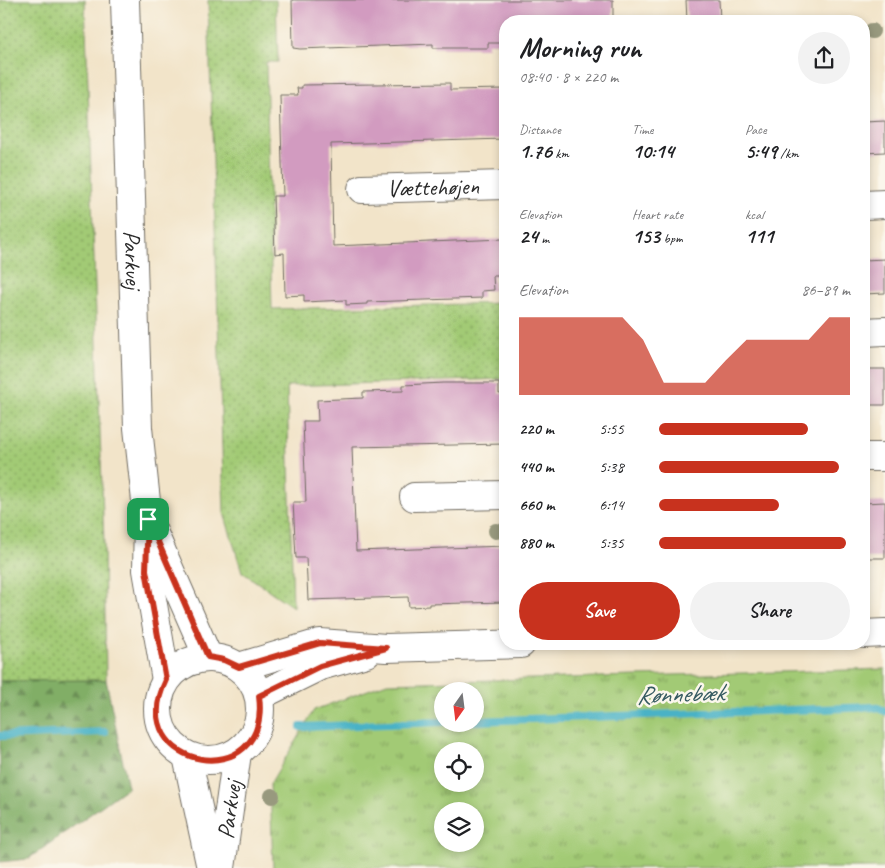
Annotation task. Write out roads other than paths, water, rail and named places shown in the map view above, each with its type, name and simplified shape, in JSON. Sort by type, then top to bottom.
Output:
[{"type":"street","name":"Parkvej","points":[[125,0],[138,428],[148,519],[146,570],[166,680]]},
{"type":"street","name":"Vættehøjen","points":[[362,189],[499,185]]},
{"type":"street","points":[[870,204],[885,204]]},
{"type":"street","points":[[870,332],[885,332]]},
{"type":"street","points":[[870,457],[885,457]]},
{"type":"street","points":[[414,497],[499,495]]},
{"type":"street","name":"Parkvej","points":[[148,519],[208,657]]},
{"type":"street","points":[[870,634],[885,633]]},
{"type":"street","points":[[239,667],[320,643],[386,648],[499,645]]},
{"type":"street","points":[[259,696],[320,666],[386,648]]},
{"type":"street","points":[[208,657],[224,660],[239,667],[252,680],[259,696],[261,708],[259,722],[254,733],[247,744],[237,753],[225,758],[212,761],[186,756],[167,740],[161,728],[157,704],[160,691],[166,680],[184,664],[196,659],[208,657]]},
{"type":"street","name":"Parkvej","points":[[221,868],[237,753]]},
{"type":"street","name":"Parkvej","points":[[186,756],[211,868]]},
{"type":"waterway","name":"Rønnebæk","points":[[484,721],[875,707],[885,711]]},
{"type":"waterway","name":"Rønnebæk","points":[[301,727],[434,722]]},
{"type":"waterway","name":"Rønnebæk","points":[[0,736],[105,732]]}]
